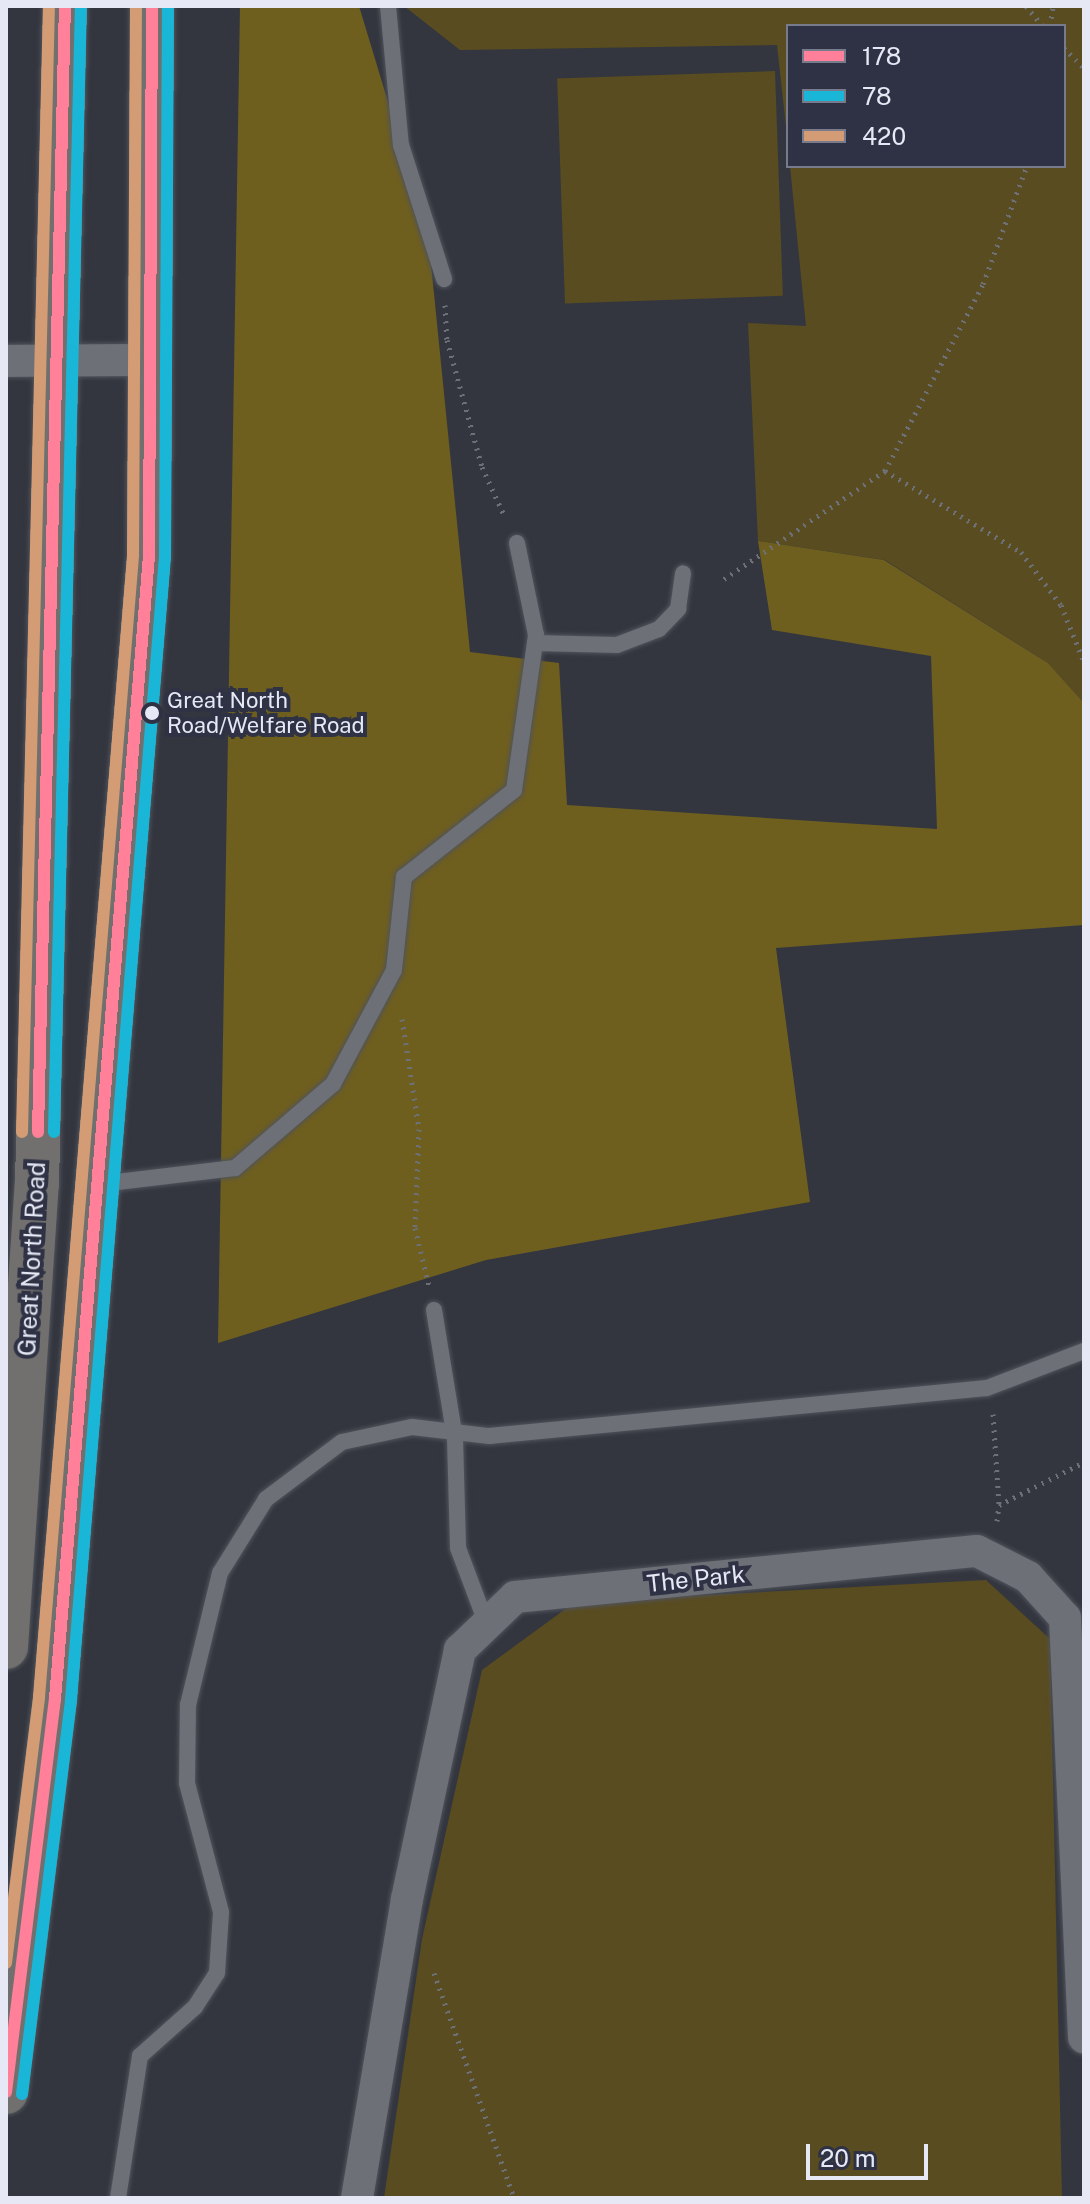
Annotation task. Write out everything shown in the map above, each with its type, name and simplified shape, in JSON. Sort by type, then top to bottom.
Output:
[{"type":"highway","name":"Great North Road","points":[[6,1647],[37,1184],[60,361],[65,6]]},
{"type":"highway","points":[[6,2092],[55,1699],[149,556],[156,360],[152,6]]},
{"type":"street","points":[[6,361],[156,360]]},
{"type":"street","name":"The Park","points":[[357,2198],[407,1899],[460,1650],[515,1597],[977,1551],[1028,1577],[1065,1618],[1084,2038]]},
{"type":"lane","points":[[388,6],[401,145],[444,279]]},
{"type":"lane","points":[[99,1184],[235,1168],[333,1084],[394,970],[404,877],[514,790],[535,643],[517,543]]},
{"type":"lane","points":[[535,643],[617,645],[659,629],[678,609],[683,573]]},
{"type":"lane","points":[[434,1310],[455,1438],[458,1548],[487,1625]]},
{"type":"lane","points":[[118,2198],[140,2056],[195,2007],[217,1973],[221,1912],[187,1783],[188,1705],[220,1573],[266,1499],[342,1442],[412,1427],[455,1438],[987,1388],[1084,1351]]},
{"type":"path","points":[[1026,6],[1041,24]]},
{"type":"path","points":[[1066,50],[1084,68]]},
{"type":"path","points":[[724,579],[885,471],[983,284],[1026,168]]},
{"type":"path","points":[[444,279],[447,340],[482,467],[517,543]]},
{"type":"path","points":[[885,471],[1021,552],[1061,605],[1084,662]]},
{"type":"path","points":[[394,970],[419,1129],[415,1228],[434,1310]]},
{"type":"path","points":[[987,1388],[999,1505],[994,1559]]},
{"type":"path","points":[[999,1505],[1084,1462]]},
{"type":"path","points":[[428,1959],[514,2198]]},
{"type":"shaded area","points":[[240,6],[359,6],[428,234],[470,652],[559,663],[567,805],[937,829],[931,656],[772,630],[758,541],[884,560],[1048,663],[1084,703],[1084,925],[776,948],[810,1202],[486,1260],[218,1343]]},
{"type":"shaded area","points":[[404,6],[1084,6],[1084,703],[1048,663],[885,560],[758,541],[748,323],[806,326],[790,168],[1066,168],[1066,24],[786,24],[786,127],[777,45],[460,50]]},
{"type":"shaded area","points":[[775,71],[783,296],[565,303],[557,79]]},
{"type":"shaded area","points":[[986,1580],[1050,1639],[1062,2198],[384,2198],[422,1939],[482,1670],[575,1602]]},
{"type":"transit line","name":"420","points":[[22,1132],[49,6]]},
{"type":"transit line","name":"178","points":[[38,1132],[65,6]]},
{"type":"transit line","name":"78","points":[[54,1132],[81,6]]},
{"type":"transit line","name":"420","points":[[6,1963],[39,1697],[133,555],[136,6]]},
{"type":"transit line","name":"178","points":[[6,2092],[55,1699],[149,556],[152,6]]},
{"type":"transit line","name":"78","points":[[22,2094],[71,1700],[165,557],[168,6]]},
{"type":"place","name":"Great North Road/Welfare Road","points":[[152,713]]}]
